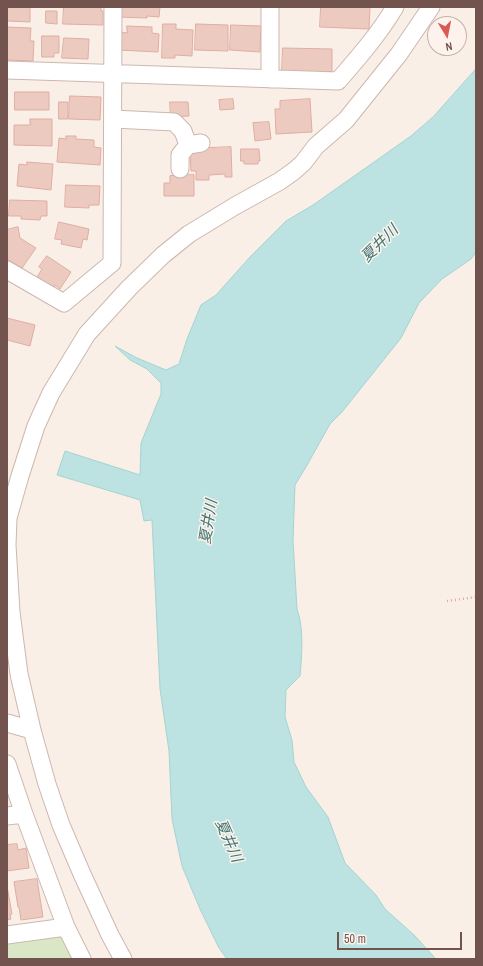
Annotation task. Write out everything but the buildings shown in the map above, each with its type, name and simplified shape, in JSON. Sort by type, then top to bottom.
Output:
[{"type":"street","points":[[7,270],[64,303],[112,263],[112,7]]},
{"type":"street","points":[[270,7],[270,79]]},
{"type":"street","points":[[7,74],[113,74],[338,82],[390,16],[395,7]]},
{"type":"street","points":[[123,959],[94,901],[61,825],[47,784],[32,730],[19,674],[11,612],[7,531],[8,518],[36,426],[51,393],[87,334],[129,288],[163,255],[189,234],[235,206],[280,182],[303,163],[316,146],[346,120],[399,54],[431,7]]},
{"type":"street","points":[[113,119],[174,122],[183,130],[194,144],[180,155],[180,169]]},
{"type":"street","points":[[7,723],[32,730]]},
{"type":"street","points":[[7,764],[66,927],[82,959]]},
{"type":"street","points":[[7,816],[24,814]]},
{"type":"street","points":[[7,935],[66,927]]},
{"type":"path","points":[[447,601],[476,597]]},
{"type":"green space","points":[[61,935],[74,959],[7,959],[7,939]]},
{"type":"water","name":"夏井川","points":[[476,69],[476,252],[471,259],[442,279],[419,303],[401,338],[342,412],[330,424],[295,485],[293,540],[297,609],[302,633],[302,651],[300,676],[286,690],[285,717],[292,740],[294,762],[306,787],[328,817],[345,863],[376,895],[385,909],[414,935],[436,959],[227,959],[219,948],[200,909],[182,866],[172,819],[169,751],[160,689],[152,520],[144,521],[140,500],[57,475],[65,451],[140,475],[141,443],[161,394],[161,383],[147,369],[130,360],[115,346],[137,358],[166,370],[179,364],[187,339],[201,305],[216,295],[250,257],[286,221],[313,205],[411,136],[433,117]]}]
